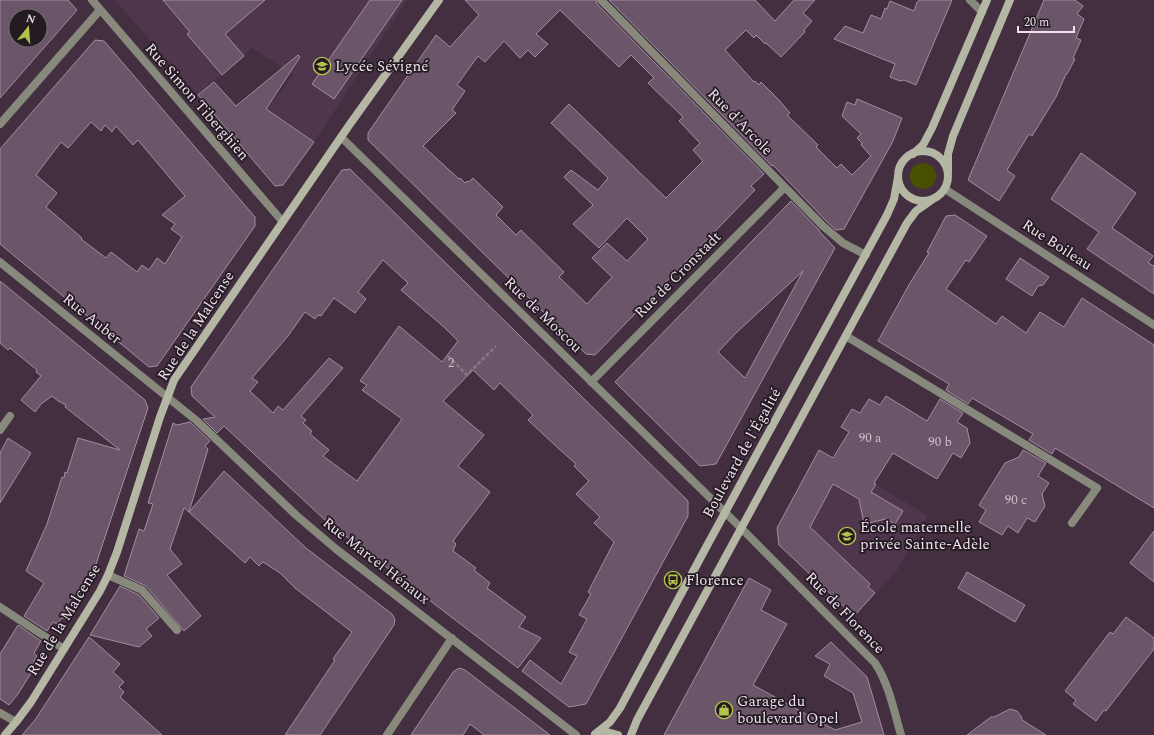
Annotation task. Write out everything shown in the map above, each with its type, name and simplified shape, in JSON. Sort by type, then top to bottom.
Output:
[{"type":"main road","name":"Rue de la Malcense","points":[[5,735],[31,702],[108,576],[174,380],[282,221],[439,0]]},
{"type":"main road","points":[[933,199],[925,201],[910,197],[902,189],[898,177],[899,169],[903,162],[923,144],[932,128],[987,0]]},
{"type":"main road","points":[[631,735],[636,720],[908,223],[916,211],[940,195],[945,188],[948,181],[948,154],[953,136],[1010,0]]},
{"type":"main road","points":[[913,154],[921,151],[933,154],[943,161],[948,173]]},
{"type":"main road","name":"Boulevard de l'Égalité","points":[[594,734],[610,722],[620,708],[892,206],[898,177]]},
{"type":"main road","points":[[594,734],[607,732],[618,735]]},
{"type":"street","name":"Rue Simon Tiberghien","points":[[92,0],[282,221]]},
{"type":"street","name":"Rue d'Arcole","points":[[601,0],[784,188],[833,235],[843,243],[866,255]]},
{"type":"street","points":[[970,0],[982,12]]},
{"type":"street","points":[[0,124],[100,10]]},
{"type":"street","name":"Rue de Moscou","points":[[341,137],[725,513]]},
{"type":"street","name":"Rue de Cronstadt","points":[[591,382],[784,188]]},
{"type":"street","name":"Rue Boileau","points":[[945,188],[1154,325]]},
{"type":"street","name":"Rue Auber","points":[[0,262],[167,398]]},
{"type":"street","points":[[846,336],[1097,488],[1072,523]]},
{"type":"street","name":"Rue Marcel Hénaux","points":[[167,398],[197,421],[296,515],[336,549],[576,735]]},
{"type":"street","points":[[0,430],[10,416]]},
{"type":"street","name":"Rue de Florence","points":[[725,513],[875,663],[885,681],[901,735]]},
{"type":"street","points":[[108,576],[142,590],[177,630]]},
{"type":"street","points":[[0,607],[64,649]]},
{"type":"street","points":[[387,735],[452,638]]},
{"type":"street","points":[[0,713],[16,722]]},
{"type":"path","points":[[448,356],[467,375],[496,346]]},
{"type":"shaded area","name":"Lycée Sévigné","points":[[115,0],[407,0],[314,142],[266,109],[294,75],[252,48],[198,95]]},
{"type":"shaded area","name":"École maternelle privée Sainte-Adèle","points":[[819,450],[928,516],[896,572],[854,616],[779,545],[777,528]]},
{"type":"green space","points":[[923,163],[932,167],[936,176],[932,185],[923,189],[914,185],[910,176],[914,167]]},
{"type":"building","points":[[0,0],[68,0],[77,10],[48,43],[48,8],[8,8],[8,48],[44,48],[0,98]]},
{"type":"building","points":[[163,0],[265,0],[225,34],[244,56],[222,75],[187,34],[190,32]]},
{"type":"building","points":[[370,0],[402,0],[334,99],[312,84]]},
{"type":"building","points":[[465,0],[596,0],[597,4],[764,174],[751,186],[755,190],[595,355],[586,354],[368,140],[368,133],[436,35],[450,47],[479,15]],"holes":[[[560,10],[619,67],[631,55],[654,78],[648,83],[683,117],[679,121],[700,143],[693,150],[703,161],[666,198],[569,104],[551,123],[608,178],[598,190],[571,170],[564,177],[593,205],[573,224],[599,248],[627,218],[648,239],[627,261],[607,243],[592,258],[612,277],[587,304],[559,277],[564,272],[521,230],[516,235],[496,215],[503,207],[473,178],[469,182],[467,181],[465,183],[423,146],[456,113],[452,110],[465,91],[457,85],[478,56],[485,62],[504,41],[520,58],[528,50],[535,57],[548,44],[536,34]]]},
{"type":"building","points":[[609,0],[755,0],[775,21],[794,0],[815,0],[803,13],[812,21],[804,30],[805,32],[781,57],[756,35],[754,38],[746,30],[725,50],[754,82],[755,81],[759,85],[761,82],[778,99],[790,113],[787,115],[818,145],[816,147],[837,168],[841,164],[852,175],[871,156],[857,138],[861,134],[842,116],[847,102],[855,105],[857,99],[902,118],[893,141],[844,229],[836,230],[827,222],[773,165],[772,166]]},
{"type":"building","points":[[920,0],[952,0],[916,85],[904,80],[900,81],[890,77],[895,64],[834,39],[845,26],[863,33],[871,15],[881,19],[885,8],[887,9],[890,1],[914,11],[917,2]]},
{"type":"building","points":[[1044,0],[1075,0],[1083,6],[1077,14],[1084,19],[1076,38],[1081,40],[1073,58],[1075,59],[1066,74],[1056,97],[1032,136],[1029,134],[1007,170],[1015,176],[999,201],[968,180]]},
{"type":"building","points":[[95,40],[104,41],[255,217],[255,226],[157,366],[149,367],[0,244],[0,149]],"holes":[[[91,122],[101,131],[105,125],[112,132],[116,126],[133,145],[138,140],[185,196],[162,215],[175,224],[171,229],[182,237],[165,264],[157,258],[149,270],[142,265],[137,272],[111,252],[106,258],[81,239],[82,238],[46,207],[57,193],[36,175],[61,142],[68,148]]]},
{"type":"building","points":[[298,55],[300,57],[266,109],[314,142],[283,185],[275,186],[198,95],[214,82],[236,106]]},
{"type":"building","points":[[1081,153],[1136,193],[1112,228],[1153,256],[1148,263],[1154,266],[1154,294],[1087,249],[1099,232],[1051,199]]},
{"type":"building","points":[[350,169],[688,501],[688,516],[586,704],[569,707],[522,671],[530,660],[561,684],[577,656],[569,652],[587,619],[579,615],[591,594],[588,592],[614,542],[594,523],[600,517],[576,494],[589,481],[574,466],[576,464],[528,420],[533,415],[500,383],[494,390],[473,370],[443,401],[484,435],[458,466],[490,492],[453,541],[456,544],[453,551],[476,568],[474,570],[490,583],[487,588],[526,617],[519,627],[541,638],[518,668],[326,521],[224,426],[217,433],[203,419],[215,417],[192,396],[191,387],[342,170]],"holes":[[[383,260],[408,283],[401,290],[458,341],[442,362],[399,326],[360,381],[367,385],[362,390],[402,419],[357,481],[323,456],[329,450],[310,434],[312,431],[303,423],[306,420],[301,416],[343,368],[329,358],[283,410],[278,406],[273,413],[250,391],[258,382],[252,378],[288,336],[305,312],[315,319],[318,315],[321,316],[334,298],[355,313],[366,299],[358,292]]]},
{"type":"building","points":[[791,201],[835,248],[716,464],[700,466],[615,382]],"holes":[[[803,271],[745,378],[718,352],[736,333]]]},
{"type":"building","points":[[955,215],[987,236],[969,262],[966,260],[946,289],[996,324],[1002,316],[1026,333],[1040,312],[1064,327],[1082,298],[1154,345],[1154,508],[1055,448],[1052,454],[1029,440],[1033,434],[972,398],[968,404],[946,390],[949,384],[878,341],[910,283],[929,253],[927,252],[946,216]]},
{"type":"building","points":[[1020,258],[1049,277],[1043,285],[1038,286],[1032,296],[1006,279]]},
{"type":"building","points":[[0,281],[145,400],[148,408],[93,573],[65,619],[62,618],[57,624],[53,622],[47,631],[24,616],[44,583],[26,571],[47,524],[62,477],[64,478],[65,472],[67,473],[78,438],[120,450],[65,407],[66,405],[52,396],[41,404],[35,412],[21,400],[41,376],[36,372],[37,370],[10,348],[8,350],[0,343]]},
{"type":"building","points":[[886,396],[927,421],[940,399],[963,413],[957,422],[967,428],[970,443],[961,458],[953,453],[937,479],[893,453],[874,483],[876,484],[871,492],[903,511],[895,524],[886,519],[864,524],[859,499],[833,484],[810,527],[870,584],[868,587],[875,593],[854,616],[779,545],[777,528],[819,450],[833,458],[849,432],[841,427],[852,409],[860,413],[869,399],[880,405]]},
{"type":"building","points":[[190,422],[210,441],[205,446],[208,449],[189,512],[184,508],[170,549],[182,564],[167,575],[201,616],[184,631],[146,586],[124,576],[139,529],[144,531],[153,504],[148,503],[173,423],[177,425]]},
{"type":"building","points":[[8,438],[31,453],[0,503],[0,453]]},
{"type":"building","points":[[1023,450],[1046,463],[1038,476],[1049,483],[1042,494],[1045,506],[1035,522],[1027,518],[1018,533],[1008,526],[1002,535],[979,522],[986,510],[979,505],[1005,463],[1019,457]]},
{"type":"building","points":[[224,471],[306,548],[392,614],[395,619],[394,625],[320,735],[285,735],[335,660],[333,659],[352,632],[295,588],[280,573],[263,562],[259,566],[250,557],[245,563],[189,512]]},
{"type":"building","points":[[1154,531],[1154,582],[1130,563]]},
{"type":"building","points":[[967,572],[1025,605],[1015,622],[958,588]]},
{"type":"building","points":[[749,578],[771,590],[761,610],[787,624],[753,685],[835,730],[862,722],[853,693],[824,676],[830,664],[815,656],[831,642],[867,677],[884,735],[664,735]]},
{"type":"building","points":[[120,586],[139,595],[159,618],[146,629],[152,636],[139,647],[90,635]]},
{"type":"building","points":[[1126,617],[1154,638],[1154,649],[1106,711],[1104,710],[1096,721],[1073,704],[1076,700],[1065,691],[1110,632],[1113,634]]},
{"type":"building","points":[[18,625],[41,641],[34,653],[37,656],[33,663],[36,665],[18,694],[9,705],[0,699],[0,654]]},
{"type":"building","points":[[89,637],[120,664],[113,672],[124,682],[119,687],[124,692],[120,697],[162,735],[22,735],[35,720]]},
{"type":"building","points":[[459,668],[465,670],[550,735],[484,735],[470,724],[463,735],[411,735],[453,672]]},
{"type":"building","points":[[1010,709],[1017,711],[1022,720],[1046,735],[967,735],[991,717]]},
{"type":"place","name":"Lycée Sévigné","points":[[322,66]]},
{"type":"place","name":"École maternelle privée Sainte-Adèle","points":[[847,536]]},
{"type":"place","name":"Florence","points":[[673,580]]},
{"type":"place","name":"Garage du boulevard Opel","points":[[724,710]]}]
